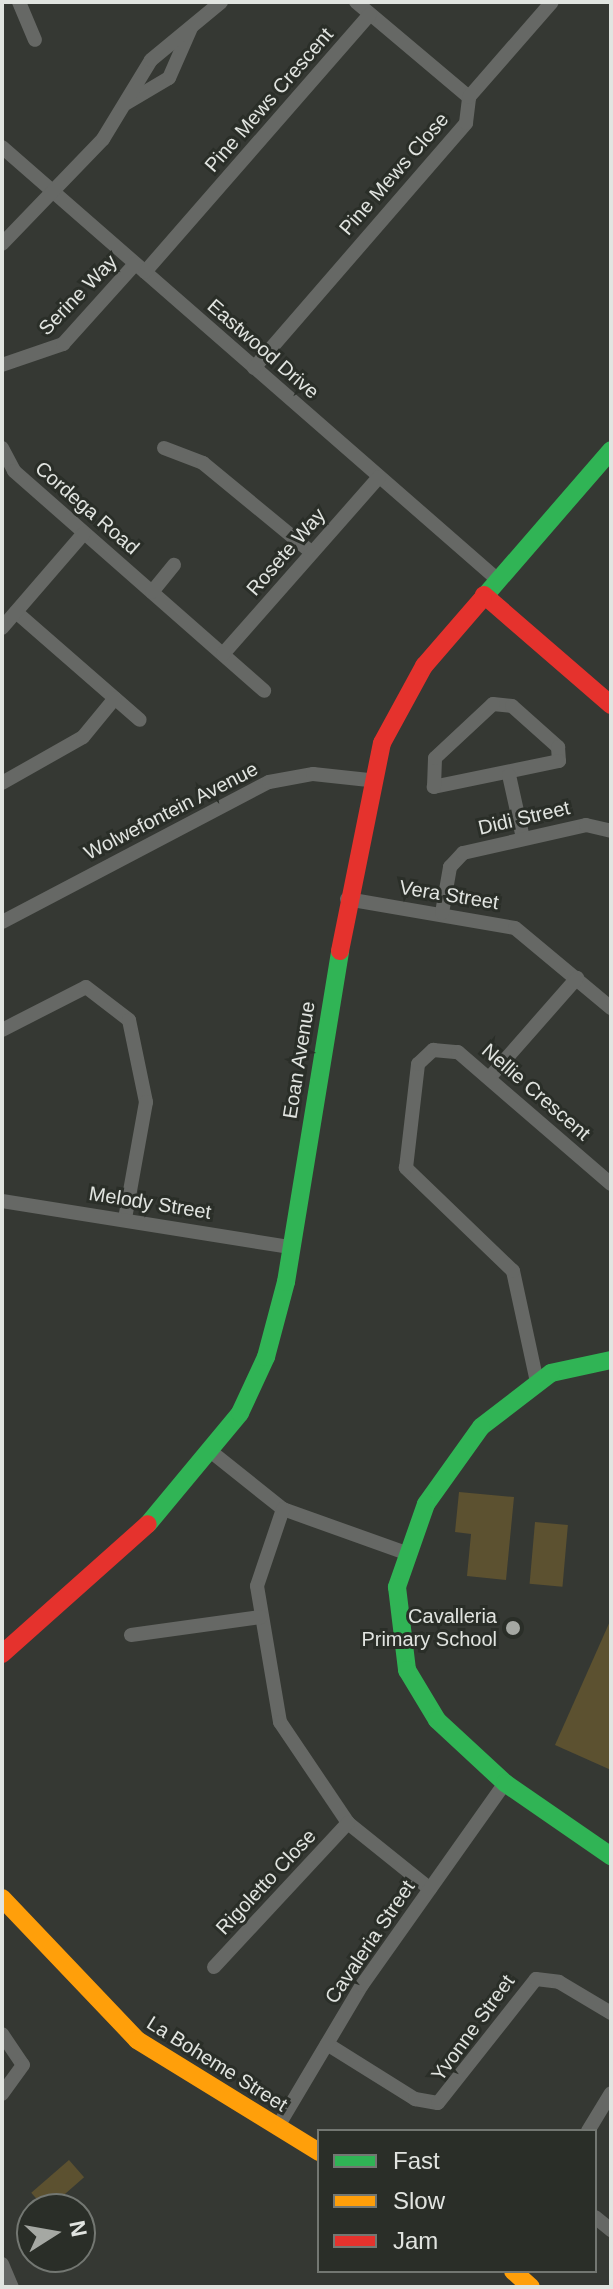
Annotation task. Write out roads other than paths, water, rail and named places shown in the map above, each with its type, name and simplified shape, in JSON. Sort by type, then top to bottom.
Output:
[{"type":"street","points":[[19,2],[35,40]]},
{"type":"street","points":[[2,244],[103,139],[151,60],[221,2]]},
{"type":"street","points":[[356,2],[469,97]]},
{"type":"street","name":"Pine Mews Close","points":[[254,368],[466,123],[469,97],[552,2]]},
{"type":"street","name":"Pine Mews Crescent","points":[[140,268],[370,14]]},
{"type":"street","points":[[125,104],[171,75],[191,27]]},
{"type":"street","points":[[151,60],[171,75]]},
{"type":"street","name":"Eastwood Drive","points":[[2,147],[498,580]]},
{"type":"street","name":"Serine Way","points":[[2,365],[63,344],[140,268]]},
{"type":"street","points":[[164,448],[203,463],[312,553]]},
{"type":"street","name":"Eoan Avenue","points":[[2,1654],[168,1506],[214,1454],[266,1357],[290,1247],[369,780],[408,688],[484,595],[611,450]]},
{"type":"street","name":"Cordega Road","points":[[3,454],[84,533],[264,691]]},
{"type":"street","name":"Rosete Way","points":[[223,654],[379,477]]},
{"type":"street","points":[[2,628],[84,533]]},
{"type":"street","points":[[152,592],[174,565]]},
{"type":"street","points":[[484,595],[611,705]]},
{"type":"street","points":[[16,612],[140,720]]},
{"type":"street","points":[[2,783],[83,737],[115,698]]},
{"type":"street","points":[[499,703],[512,706],[561,754],[555,764],[509,775],[441,791],[430,776],[435,758],[482,710],[499,703]]},
{"type":"street","name":"Wolwefontein Avenue","points":[[2,922],[269,782],[313,774],[369,780]]},
{"type":"street","points":[[509,775],[523,838]]},
{"type":"street","name":"Didi Street","points":[[442,913],[459,856],[586,825],[611,831]]},
{"type":"street","name":"Vera Street","points":[[347,899],[515,928],[611,1008]]},
{"type":"street","points":[[490,1077],[577,978]]},
{"type":"street","points":[[2,1030],[86,987],[129,1020],[146,1102],[125,1219]]},
{"type":"street","name":"Nellie Crescent","points":[[537,1382],[513,1271],[415,1184],[404,1161],[422,1058],[452,1049],[490,1077],[611,1184]]},
{"type":"street","name":"Melody Street","points":[[2,1201],[290,1247]]},
{"type":"street","points":[[611,1360],[537,1382],[481,1427],[426,1504],[406,1553],[397,1587],[407,1670],[459,1746],[505,1783],[611,1856]]},
{"type":"street","points":[[214,1454],[283,1509],[406,1553]]},
{"type":"street","points":[[283,1509],[257,1577],[261,1617],[284,1732],[348,1823],[430,1889]]},
{"type":"street","points":[[131,1635],[261,1617]]},
{"type":"street","name":"Cavaleria Street","points":[[277,2128],[327,2044],[505,1783]]},
{"type":"street","name":"Rigoletto Close","points":[[214,1967],[348,1823]]},
{"type":"street","name":"La Boheme Street","points":[[2,1898],[137,2040],[317,2151]]},
{"type":"street","name":"Yvonne Street","points":[[327,2044],[415,2099],[438,2103],[536,1979],[559,1982],[611,2013]]},
{"type":"street","points":[[2,2034],[23,2065],[2,2094]]},
{"type":"street","points":[[589,2129],[611,2093]]},
{"type":"street","points":[[2,2264],[12,2287]]},
{"type":"street","points":[[515,2273],[531,2287]]},
{"type":"place","name":"Cavalleria Primary School","points":[[513,1628]]}]
